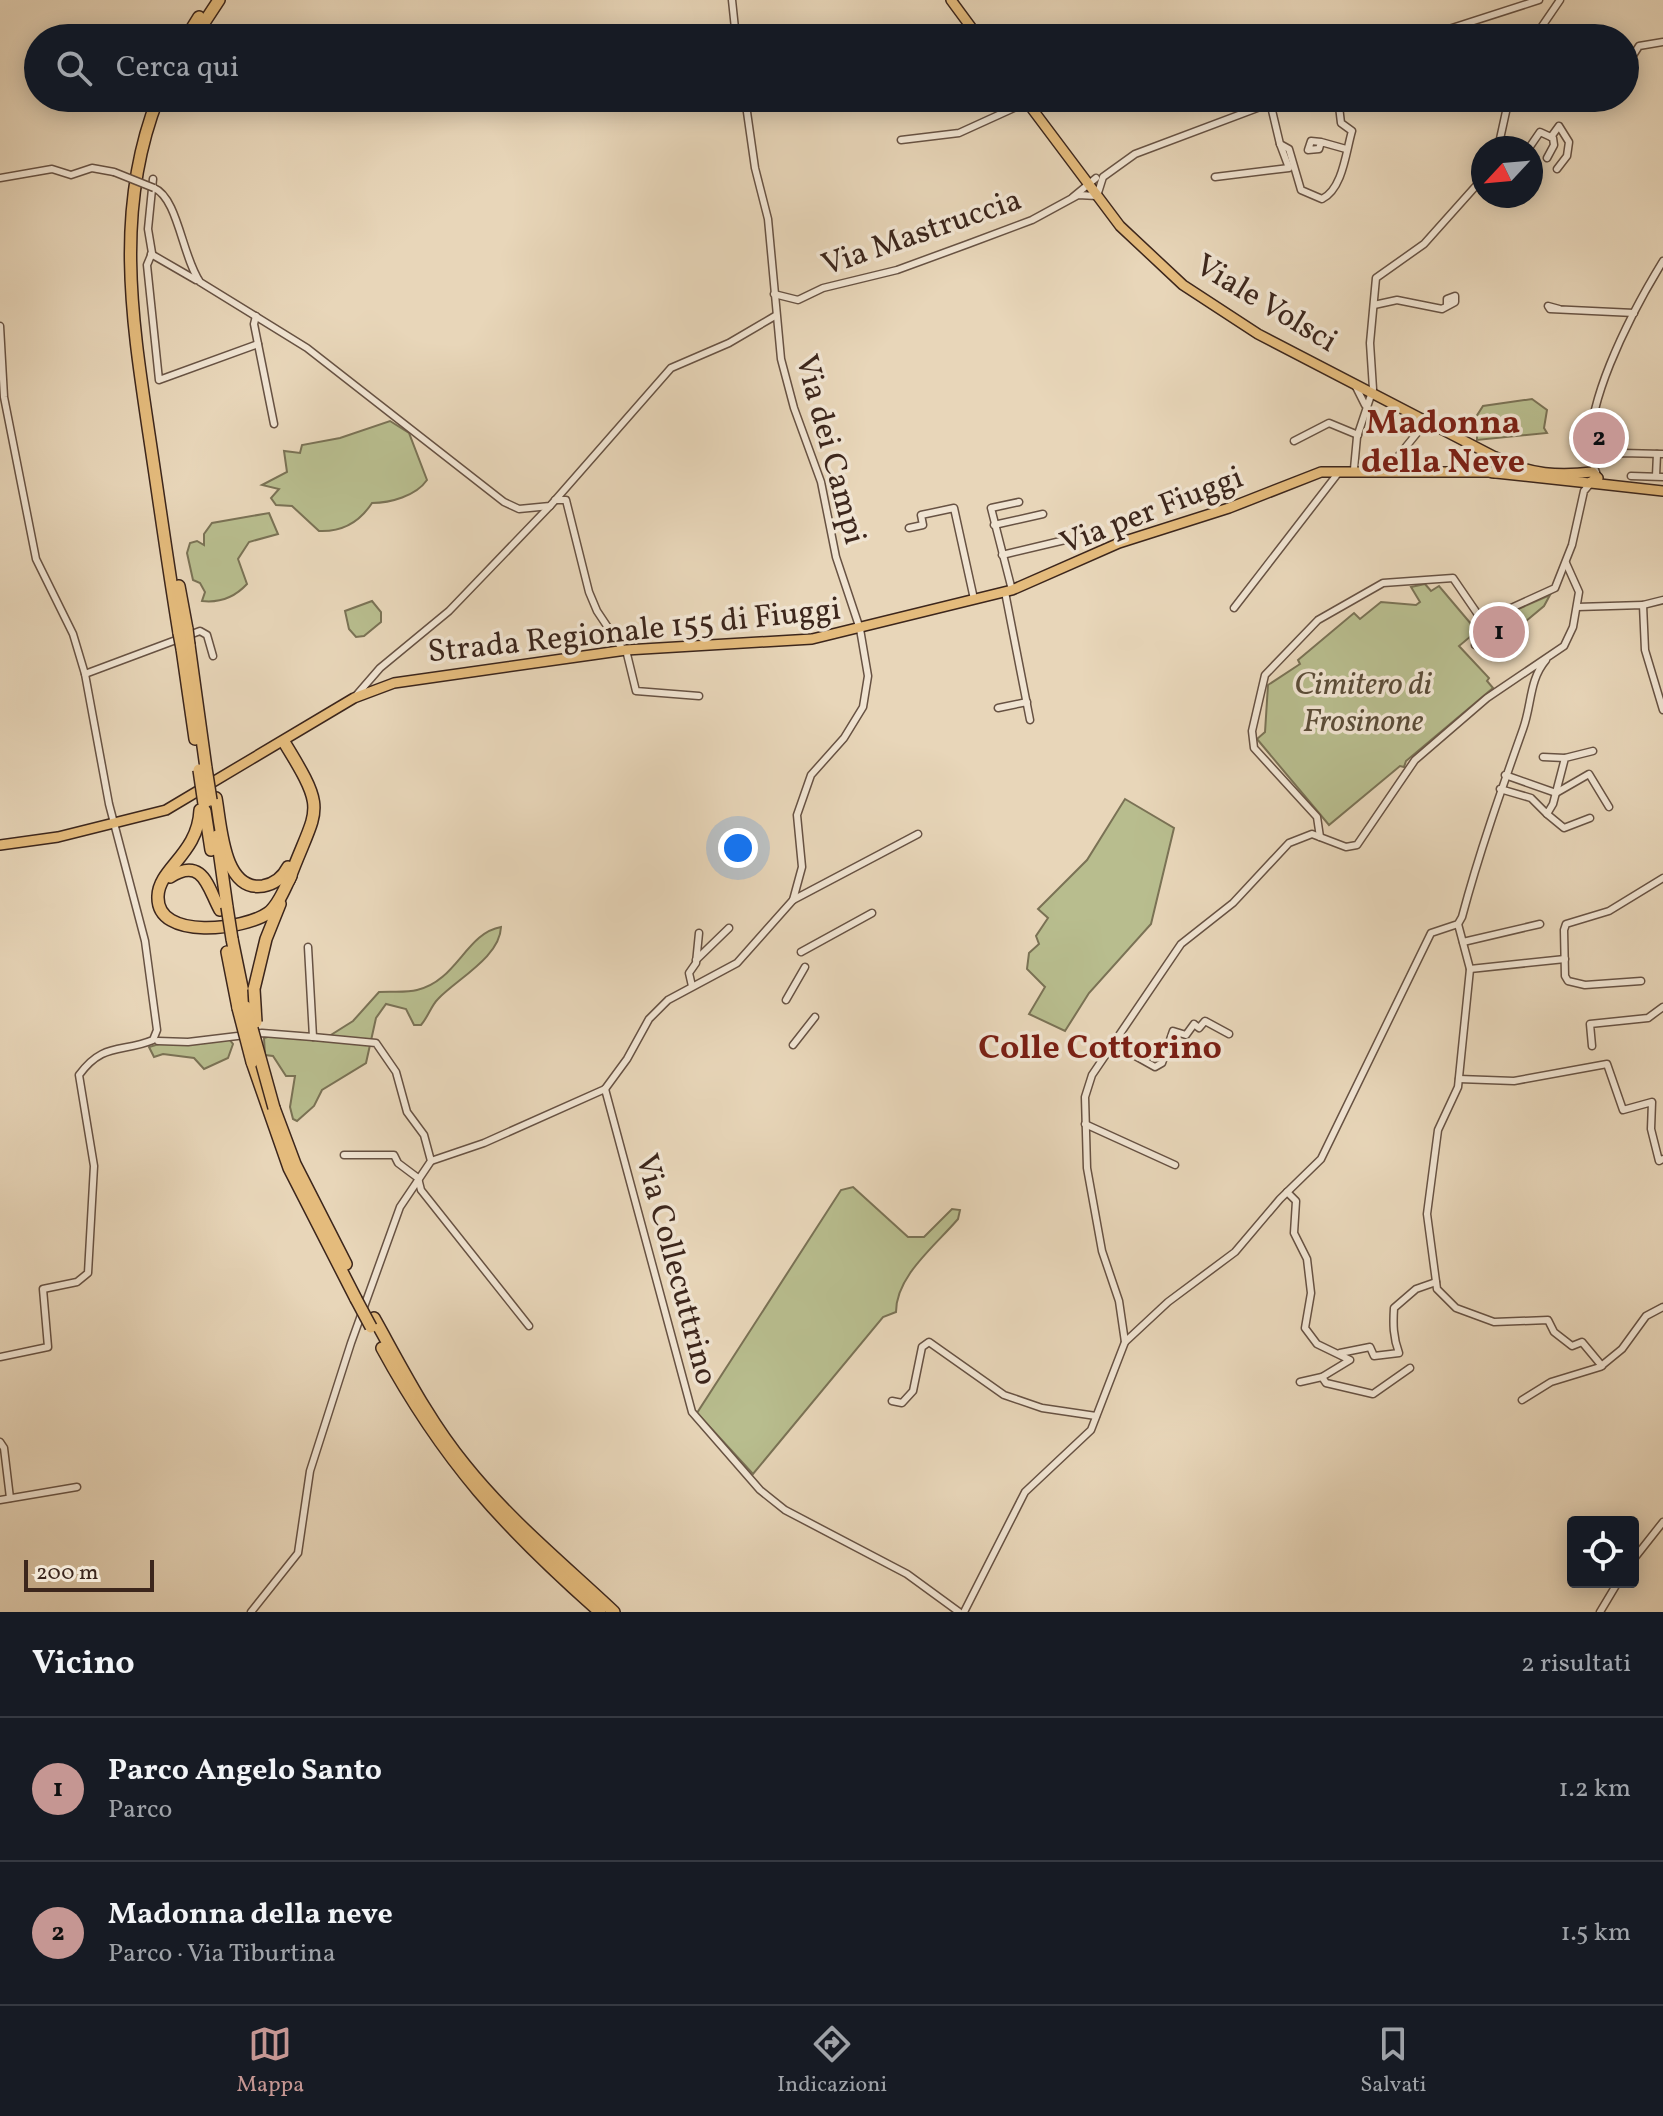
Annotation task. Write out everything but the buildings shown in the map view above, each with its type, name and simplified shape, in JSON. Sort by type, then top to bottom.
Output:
[{"type":"highway","points":[[195,24],[210,0]]},
{"type":"highway","points":[[203,24],[219,0]]},
{"type":"highway","points":[[154,112],[130,202],[129,273],[137,355],[186,647],[229,939],[267,1111],[307,1197],[411,1401],[457,1468],[506,1526],[600,1612]]},
{"type":"highway","points":[[160,112],[138,202],[136,271],[143,353],[183,631]]},
{"type":"highway","points":[[256,1062],[262,1056],[254,989],[266,939],[317,806],[314,792],[284,742]]},
{"type":"highway","points":[[208,803],[230,865],[238,878],[249,885],[264,886],[279,879],[308,832]]},
{"type":"highway","points":[[208,803],[195,838],[163,882],[158,896],[165,917],[177,925],[195,929],[248,921],[267,914],[291,876]]},
{"type":"highway","points":[[163,882],[180,872],[200,875],[210,884],[224,908]]},
{"type":"highway","points":[[256,1062],[307,1197]]},
{"type":"highway","points":[[372,1322],[463,1463],[513,1520],[614,1612]]},
{"type":"main road","points":[[951,0],[969,24]]},
{"type":"main road","name":"Viale Volsci","points":[[1035,112],[1088,186],[1154,261],[1220,312],[1353,384],[1368,401],[1382,398],[1455,436],[1493,465],[1574,478],[1594,476]]},
{"type":"main road","name":"Via per Fiuggi","points":[[860,629],[1009,591],[1119,543],[1229,508],[1305,476],[1354,469],[1464,471],[1493,465]]},
{"type":"main road","points":[[1594,476],[1616,485],[1663,491]]},
{"type":"main road","name":"Strada Regionale 155 di Fiuggi","points":[[0,845],[58,837],[175,806],[354,698],[394,683],[624,650],[812,639],[860,629]]},
{"type":"street","points":[[732,0],[735,24]]},
{"type":"street","points":[[1464,24],[1539,0]]},
{"type":"street","points":[[1544,24],[1560,0]]},
{"type":"street","points":[[1639,46],[1663,42]]},
{"type":"street","name":"Via dei Campi","points":[[605,1089],[627,1059],[649,1019],[668,1000],[737,963],[793,900],[802,867],[797,815],[806,788],[811,775],[844,738],[863,707],[868,676],[860,629],[836,557],[821,482],[794,408],[775,316],[768,219],[755,168],[747,112]]},
{"type":"street","points":[[901,140],[959,133],[1000,112]]},
{"type":"street","name":"Via Mastruccia","points":[[774,294],[798,300],[823,288],[897,270],[1032,220],[1135,154],[1244,112]]},
{"type":"street","points":[[1215,177],[1289,168],[1272,112]]},
{"type":"street","points":[[1280,144],[1289,149],[1301,190],[1322,199],[1333,191],[1352,131],[1341,123],[1340,112]]},
{"type":"street","points":[[1501,136],[1506,112]]},
{"type":"street","points":[[1551,137],[1559,126],[1569,142],[1567,156],[1557,169]]},
{"type":"street","points":[[1537,136],[1540,132],[1551,137],[1554,145],[1547,158]]},
{"type":"street","points":[[1321,142],[1346,149]]},
{"type":"street","points":[[0,178],[52,169],[71,175],[92,168],[114,172],[154,188],[171,204],[188,266],[200,282]]},
{"type":"street","points":[[153,179],[148,229],[151,254],[147,265],[149,309],[159,380],[258,344]]},
{"type":"street","points":[[1354,469],[1358,435],[1372,377],[1370,343],[1379,274],[1424,244],[1471,191]]},
{"type":"street","points":[[151,254],[256,316],[321,359],[504,502],[519,509],[566,500],[589,592],[624,650],[636,691],[699,696]]},
{"type":"street","points":[[1320,837],[1317,817],[1260,755],[1252,739],[1265,675],[1318,620],[1391,580],[1453,578],[1479,616],[1496,617],[1551,593],[1566,563],[1583,497],[1594,476],[1600,392],[1617,344],[1663,261]]},
{"type":"street","points":[[1374,305],[1397,300],[1442,309],[1447,306]]},
{"type":"street","points":[[1559,309],[1634,313]]},
{"type":"street","points":[[256,316],[253,320],[274,424]]},
{"type":"street","points":[[354,698],[380,668],[459,602],[552,503],[671,368],[729,343],[775,316]]},
{"type":"street","points":[[0,326],[4,397],[36,559],[73,634],[85,674],[115,823],[145,941],[157,1030],[153,1040],[121,1045],[96,1056],[79,1075],[94,1166],[88,1273],[77,1282],[43,1289],[48,1347],[0,1357]]},
{"type":"street","points":[[1353,384],[1366,384],[1372,377]]},
{"type":"street","points":[[1372,377],[1382,398]]},
{"type":"street","points":[[1387,470],[1426,422]]},
{"type":"street","points":[[1294,441],[1329,423],[1358,435]]},
{"type":"street","points":[[1583,497],[1581,486],[1574,478],[1593,460],[1622,453],[1660,454],[1660,476],[1631,476]]},
{"type":"street","points":[[1234,608],[1339,470]]},
{"type":"street","points":[[1019,502],[991,508],[1009,591],[1030,720]]},
{"type":"street","points":[[909,528],[923,525],[921,515],[954,508],[974,601]]},
{"type":"street","points":[[994,525],[1043,514]]},
{"type":"street","points":[[1002,555],[1065,540]]},
{"type":"street","points":[[1308,834],[1346,847],[1357,845],[1415,760],[1487,698],[1546,660],[1568,639],[1577,607],[1578,587],[1566,563]]},
{"type":"street","points":[[1577,607],[1643,605],[1663,600]]},
{"type":"street","points":[[1643,605],[1645,650],[1663,710]]},
{"type":"street","points":[[1475,645],[1496,617]]},
{"type":"street","points":[[85,674],[200,631],[207,635],[213,656]]},
{"type":"street","points":[[1546,660],[1533,680],[1525,725],[1500,789],[1488,837],[1458,924],[1470,969],[1459,1079],[1456,1096],[1440,1121],[1427,1218],[1439,1294],[1456,1308],[1494,1322],[1548,1320],[1554,1332],[1572,1346],[1582,1342],[1602,1366]]},
{"type":"street","points":[[998,708],[1027,702]]},
{"type":"street","points":[[1543,757],[1565,758],[1593,751]]},
{"type":"street","points":[[1547,814],[1565,758]]},
{"type":"street","points":[[1505,775],[1556,793],[1589,774],[1609,807]]},
{"type":"street","points":[[1500,789],[1531,798],[1564,828],[1590,818]]},
{"type":"street","points":[[1125,1342],[1116,1290],[1099,1237],[1087,1168],[1085,1124],[1089,1083],[1181,944],[1233,903],[1289,843],[1318,827]]},
{"type":"street","points":[[793,900],[918,834]]},
{"type":"street","points":[[1641,981],[1572,982],[1565,976],[1566,924],[1609,911],[1663,878]]},
{"type":"street","points":[[801,952],[872,913]]},
{"type":"street","points":[[962,1612],[1025,1492],[1085,1439],[1125,1342],[1168,1302],[1235,1252],[1287,1192],[1312,1170],[1327,1147],[1431,933],[1458,924]]},
{"type":"street","points":[[1463,942],[1540,924]]},
{"type":"street","points":[[692,986],[689,973],[696,960],[729,928]]},
{"type":"street","points":[[696,960],[699,933]]},
{"type":"street","points":[[308,947],[313,1037]]},
{"type":"street","points":[[1470,969],[1565,959]]},
{"type":"street","points":[[786,1000],[805,967]]},
{"type":"street","points":[[1592,1046],[1590,1024],[1648,1018],[1663,1007]]},
{"type":"street","points":[[793,1045],[815,1017]]},
{"type":"street","points":[[1114,1044],[1155,1067],[1162,1063],[1173,1031],[1186,1035],[1194,1024],[1199,1028],[1205,1021],[1229,1034]]},
{"type":"street","points":[[158,1041],[188,1042],[262,1033],[376,1043],[396,1072],[407,1112],[424,1135],[431,1161]]},
{"type":"street","points":[[1459,1079],[1514,1081],[1607,1064],[1623,1110],[1652,1102],[1651,1129],[1659,1161],[1663,1159]]},
{"type":"street","points":[[251,1612],[298,1553],[310,1471],[393,1222],[418,1178],[431,1161],[484,1143],[605,1089]]},
{"type":"street","name":"Via Collecuttrino","points":[[605,1089],[692,1412],[760,1490],[785,1510],[907,1574],[962,1612]]},
{"type":"street","points":[[1085,1124],[1175,1165]]},
{"type":"street","points":[[344,1155],[391,1154],[418,1178],[421,1190],[529,1326]]},
{"type":"street","points":[[1287,1192],[1296,1201],[1294,1233],[1308,1267],[1311,1293],[1305,1328],[1317,1344],[1350,1360],[1322,1377],[1300,1382]]},
{"type":"street","points":[[1340,1353],[1370,1347],[1374,1356],[1399,1353],[1393,1332],[1396,1322],[1394,1308],[1416,1289],[1436,1282]]},
{"type":"street","points":[[1522,1400],[1551,1382],[1602,1366],[1622,1349],[1633,1328],[1663,1307]]},
{"type":"street","points":[[892,1401],[902,1403],[909,1397],[922,1347],[929,1342],[1004,1395],[1042,1408],[1096,1416]]},
{"type":"street","points":[[1322,1377],[1326,1383],[1373,1394],[1410,1368]]},
{"type":"street","points":[[0,1442],[4,1448],[10,1498]]},
{"type":"street","points":[[0,1500],[77,1487]]},
{"type":"street","points":[[1639,1552],[1663,1522]]},
{"type":"street","points":[[1600,1612],[1614,1588]]},
{"type":"green space","points":[[1532,399],[1547,410],[1544,428],[1547,433],[1477,440],[1477,435],[1482,434],[1476,417],[1483,406]]},
{"type":"green space","points":[[390,421],[409,433],[427,480],[402,498],[372,503],[349,525],[319,531],[292,506],[276,505],[271,498],[279,489],[262,485],[287,472],[284,451],[300,453],[302,445],[340,438]]},
{"type":"green space","points":[[269,513],[278,534],[249,542],[238,559],[247,584],[227,598],[202,601],[205,592],[200,583],[193,580],[187,553],[190,543],[197,541],[204,545],[204,534],[212,523]]},
{"type":"green space","name":"Cimitero di Frosinone","points":[[1425,584],[1431,591],[1439,586],[1477,631],[1459,646],[1489,678],[1487,681],[1493,688],[1406,761],[1404,767],[1400,766],[1329,825],[1257,739],[1265,732],[1268,685],[1300,664],[1298,660],[1354,613],[1360,619],[1381,602],[1416,605],[1420,602],[1411,587]]},
{"type":"green space","points":[[1550,595],[1544,606],[1489,652],[1476,646],[1498,618]]},
{"type":"green space","points":[[372,601],[381,612],[381,622],[364,636],[356,637],[349,629],[345,611]]},
{"type":"green space","points":[[1125,799],[1174,828],[1151,924],[1089,993],[1065,1031],[1029,1014],[1045,987],[1027,969],[1029,953],[1039,944],[1036,936],[1048,918],[1038,909],[1087,860]]},
{"type":"green space","points":[[501,927],[499,938],[486,958],[438,999],[421,1025],[414,1025],[406,1009],[386,1004],[376,1018],[366,1063],[322,1090],[314,1106],[297,1121],[293,1119],[290,1107],[295,1076],[286,1076],[273,1056],[265,1055],[264,1038],[278,1034],[326,1038],[353,1021],[379,992],[413,991],[431,985],[452,968],[479,938]]},
{"type":"green space","points":[[229,1039],[233,1044],[228,1058],[204,1069],[194,1058],[163,1054],[154,1057],[149,1047],[169,1041]]},
{"type":"green space","points":[[853,1187],[908,1237],[924,1237],[952,1209],[960,1210],[958,1219],[928,1251],[902,1286],[896,1312],[883,1317],[753,1474],[697,1413],[841,1190]]},
{"type":"place","name":"Madonna della neve","points":[[1599,438]]},
{"type":"place","name":"Parco Angelo Santo","points":[[1499,632]]},
{"type":"district","name":"Madonna della Neve","points":[[1443,440]]},
{"type":"district","name":"Colle Cottorino","points":[[1100,1046]]}]
